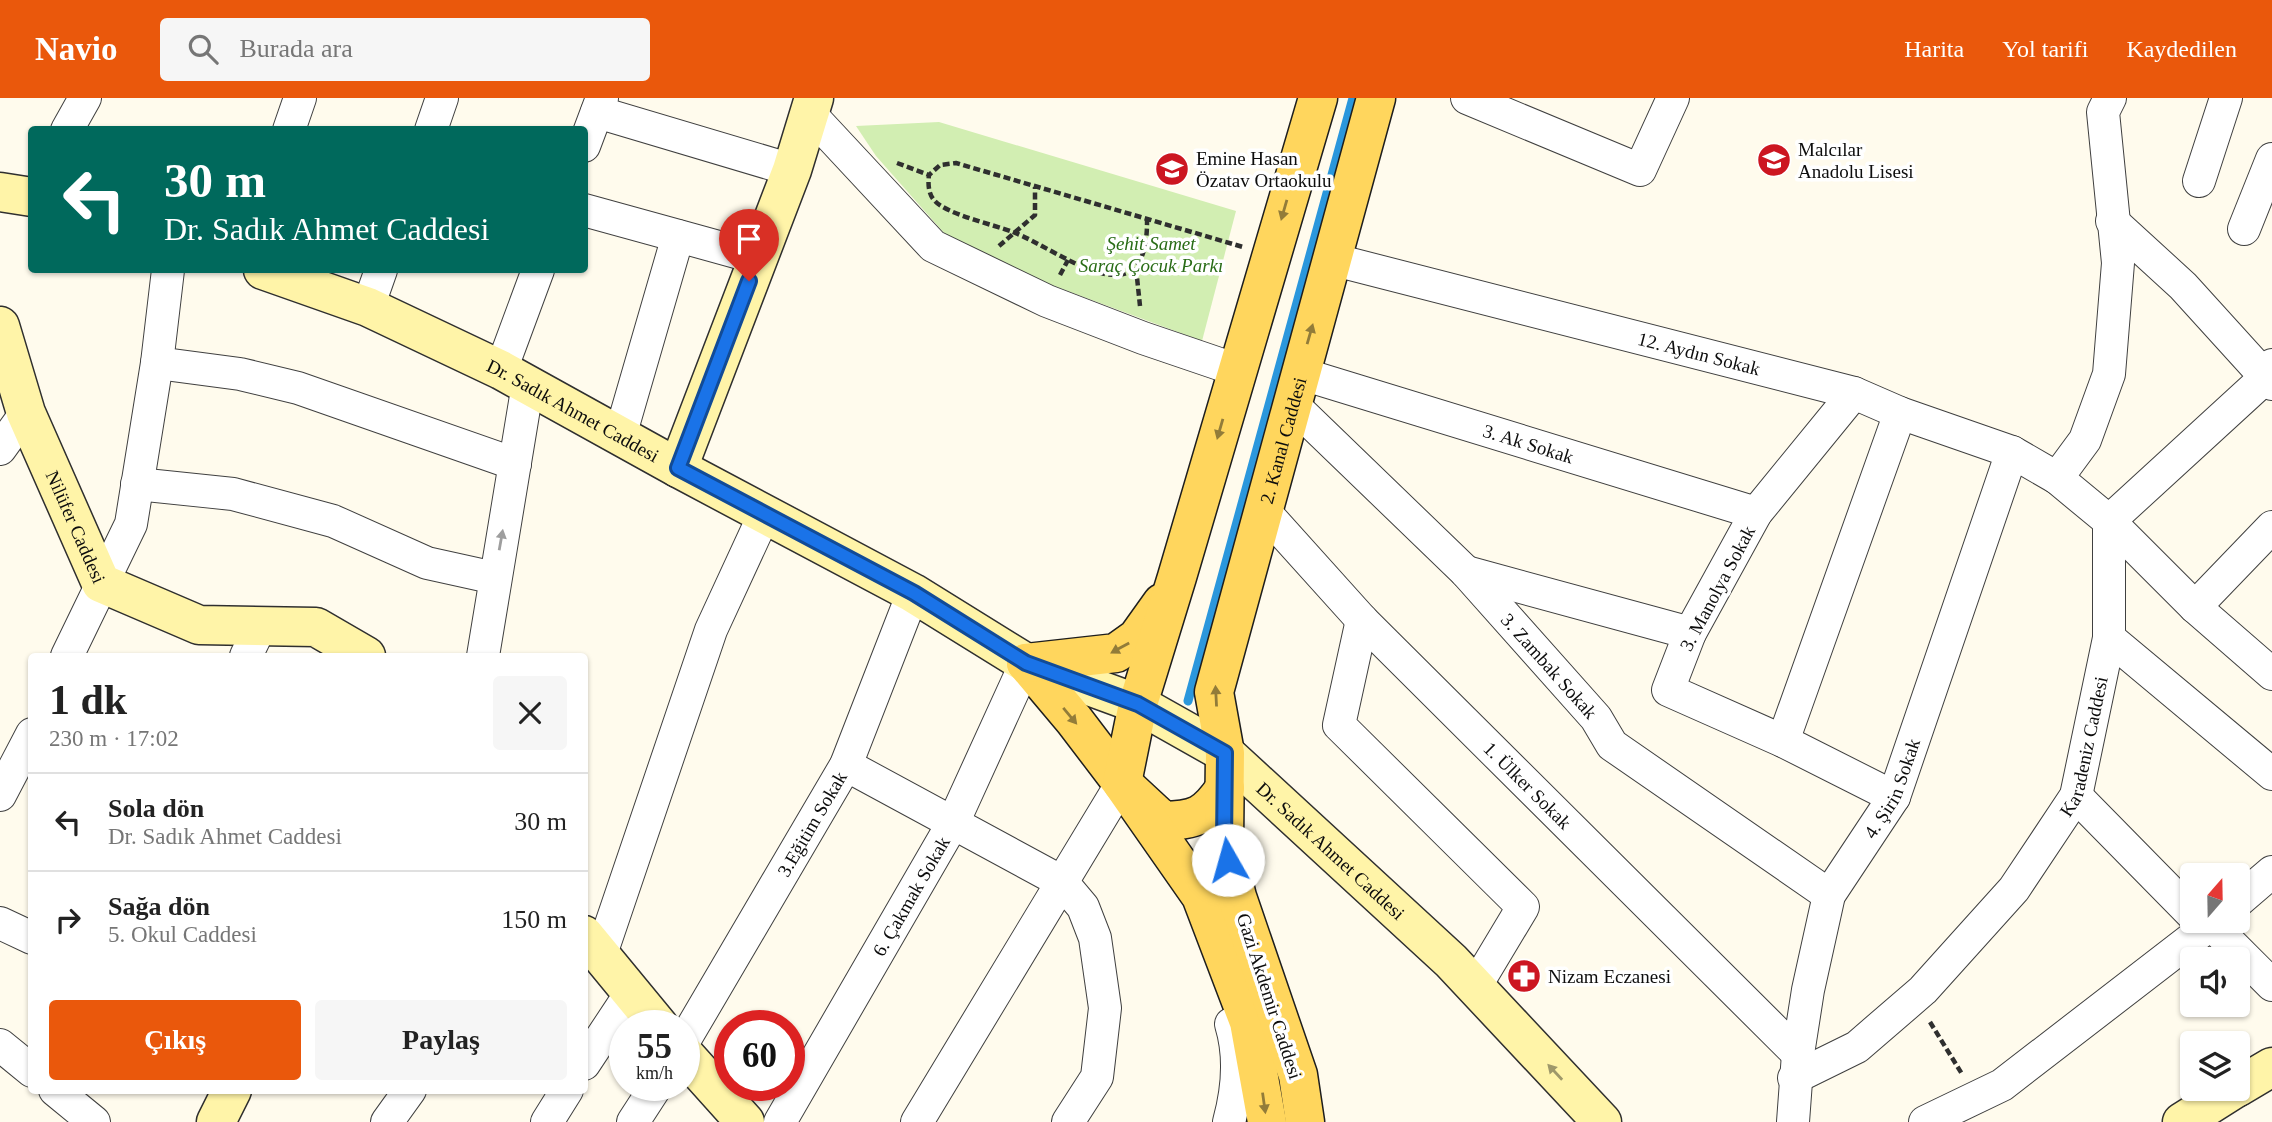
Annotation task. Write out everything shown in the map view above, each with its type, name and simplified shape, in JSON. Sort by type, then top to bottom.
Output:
[{"type":"main road","points":[[1122,783],[1138,704],[1318,98]]},
{"type":"main road","name":"2. Kanal Caddesi","points":[[1225,770],[1214,692],[1376,98]]},
{"type":"main road","points":[[678,468],[792,170],[812,106]]},
{"type":"main road","name":"Dr. Sadık Ahmet Caddesi","points":[[272,273],[368,307],[515,377],[678,468],[914,593],[1026,663],[1138,704],[1225,770],[1451,961],[1602,1122]]},
{"type":"main road","name":"Nilüfer Caddesi","points":[[0,326],[26,413],[101,583],[199,625],[253,641],[316,627],[361,653]]},
{"type":"main road","points":[[1026,663],[1116,653],[1137,638],[1156,614],[1177,577]]},
{"type":"main road","points":[[1026,663],[1122,783],[1163,821],[1188,820],[1211,808],[1225,770]]},
{"type":"main road","name":"Gazi Akdemir Caddesi","points":[[1225,770],[1224,842],[1237,897],[1298,1075],[1305,1122]]},
{"type":"main road","name":"Gazi Akdemir Caddesi","points":[[1122,783],[1201,896],[1249,1021],[1267,1122]]},
{"type":"main road","points":[[593,945],[645,1010]]},
{"type":"main road","points":[[2250,1080],[2272,1067]]},
{"type":"main road","points":[[700,1074],[734,1117]]},
{"type":"main road","points":[[216,1122],[230,1094]]},
{"type":"main road","points":[[2182,1122],[2216,1101]]},
{"type":"street","points":[[69,126],[85,98]]},
{"type":"street","points":[[290,126],[300,98]]},
{"type":"street","points":[[432,126],[442,98]]},
{"type":"street","points":[[1467,98],[1640,170],[1673,98]]},
{"type":"street","points":[[2057,478],[2085,440],[2109,374],[2118,263],[2103,113],[2110,98]]},
{"type":"street","points":[[2199,181],[2226,98]]},
{"type":"street","points":[[588,136],[600,105],[792,170]]},
{"type":"street","points":[[812,106],[933,246],[1047,301],[1237,370]]},
{"type":"street","points":[[2244,229],[2272,159]]},
{"type":"street","points":[[588,211],[758,258]]},
{"type":"street","points":[[2109,521],[2270,376],[2183,286],[2112,221]]},
{"type":"street","points":[[620,436],[678,236]]},
{"type":"street","name":"12. Aydın Sokak","points":[[1332,259],[1854,393],[1900,413],[2012,452],[2057,478],[2109,521],[2195,607],[2272,674]]},
{"type":"street","points":[[68,653],[131,524],[157,363],[168,273]]},
{"type":"street","points":[[368,307],[381,273]]},
{"type":"street","points":[[483,653],[514,464],[515,377],[537,273]]},
{"type":"street","points":[[157,363],[240,374],[298,388],[514,464]]},
{"type":"street","name":"3. Ak Sokak","points":[[1296,389],[1756,513]]},
{"type":"street","name":"3. Zambak Sokak","points":[[1296,389],[1466,572],[1596,718],[1612,745],[1829,895]]},
{"type":"street","name":"3. Manolya Sokak","points":[[1854,393],[1756,513],[1690,633],[1668,690],[1783,741],[1894,797]]},
{"type":"street","points":[[0,448],[26,413]]},
{"type":"street","points":[[1783,741],[1900,413]]},
{"type":"street","name":"4. Şirin Sokak","points":[[1793,1122],[1796,1066],[1808,990],[1829,895],[1894,797],[2012,452]]},
{"type":"street","points":[[136,484],[233,494],[333,522],[427,563],[495,578]]},
{"type":"street","name":"1. Ülker Sokak","points":[[1264,510],[1362,620],[1796,1066]]},
{"type":"street","points":[[593,945],[711,631],[765,513]]},
{"type":"street","name":"Karadeniz Caddesi","points":[[1796,1066],[1857,1047],[1915,998],[2014,889],[2076,796],[2109,638],[2109,521]]},
{"type":"street","points":[[2195,607],[2272,527]]},
{"type":"street","points":[[1466,572],[1690,633]]},
{"type":"street","name":"3.Eğitim Sokak","points":[[700,1014],[846,765],[914,593]]},
{"type":"street","points":[[1362,620],[1339,725],[1523,907],[1475,987]]},
{"type":"street","points":[[2109,638],[2272,774]]},
{"type":"street","name":"6. Çakmak Sokak","points":[[780,1122],[953,823],[1026,663]]},
{"type":"street","points":[[0,795],[28,741]]},
{"type":"street","points":[[846,765],[1062,882],[1083,907],[1095,938],[1105,1008],[1097,1077],[1068,1122]]},
{"type":"street","points":[[917,1122],[1122,783]]},
{"type":"street","points":[[2076,796],[2180,895]]},
{"type":"street","points":[[2250,891],[2272,872]]},
{"type":"street","points":[[1201,896],[1206,949],[1236,1040],[1238,1087],[1230,1122]]},
{"type":"street","points":[[0,923],[28,936]]},
{"type":"street","points":[[1925,1122],[2002,1085],[2190,933]]},
{"type":"street","points":[[2219,933],[2272,985]]},
{"type":"street","points":[[588,1058],[631,993]]},
{"type":"street","points":[[0,1045],[28,1068]]},
{"type":"street","points":[[60,1094],[94,1122]]},
{"type":"street","points":[[547,1122],[564,1094]]},
{"type":"street","points":[[633,1122],[647,1101]]},
{"type":"path","points":[[1147,218],[1148,238],[1143,258],[1136,268],[1118,275],[1093,271],[1015,233],[948,210],[934,201],[928,187],[929,175],[940,165],[957,163],[1147,218],[1271,256]]},
{"type":"path","points":[[1015,233],[1035,215],[1035,187]]},
{"type":"path","points":[[1915,998],[1977,1097]]},
{"type":"green space","name":"Şehit Samet Saraç Çocuk Parkı","points":[[939,122],[1236,211],[1202,341],[1054,286],[987,257],[944,233],[876,156],[856,126]]},
{"type":"waterway","points":[[1188,701],[1353,98]]},
{"type":"place","name":"Malcılar Anadolu Lisesi","points":[[1774,160]]},
{"type":"place","name":"Emine Hasan Özatav Ortaokulu","points":[[1172,169]]},
{"type":"place","name":"Nizam Eczanesi","points":[[1524,976]]},
{"type":"route","points":[[749,281],[678,468],[914,593],[1026,663],[1138,704],[1225,753],[1224,842],[1228,860]]}]
